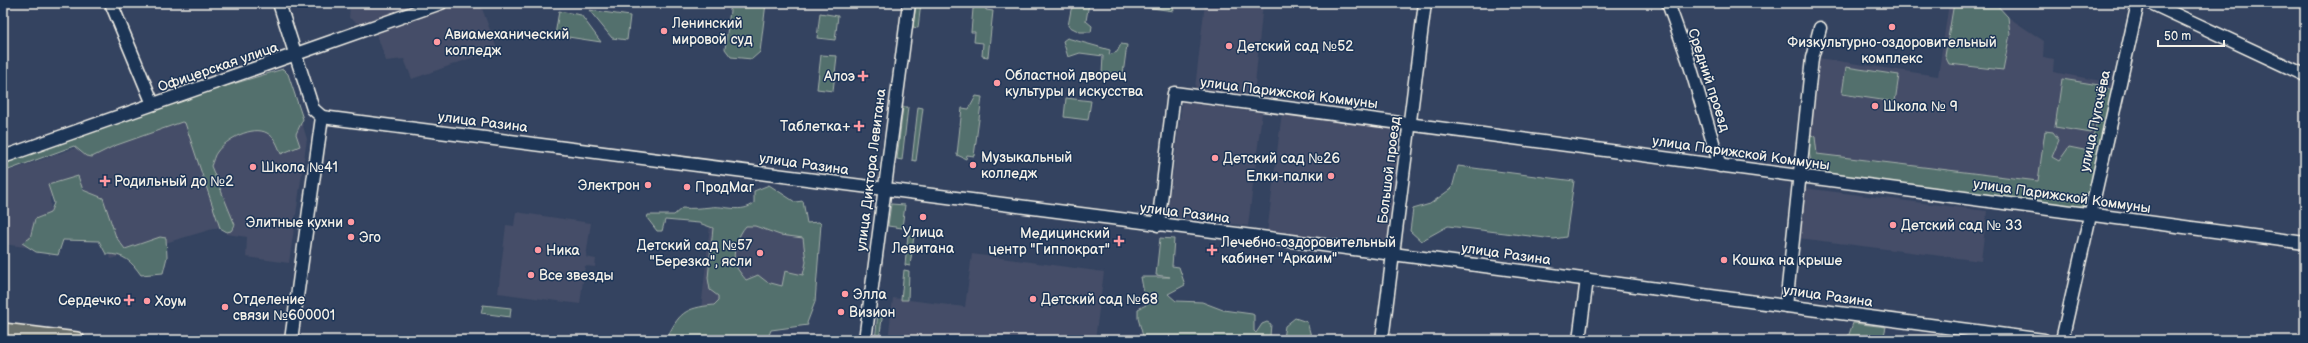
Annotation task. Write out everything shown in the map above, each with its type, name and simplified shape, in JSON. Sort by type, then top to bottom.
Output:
[{"type":"main road","points":[[3,331],[77,340]]},
{"type":"street","points":[[111,3],[153,104]]},
{"type":"street","points":[[279,3],[313,109],[322,117],[291,340]]},
{"type":"street","name":"Офицерская улица","points":[[3,157],[441,3]]},
{"type":"street","name":"улица Диктора Левитана","points":[[865,340],[909,3]]},
{"type":"street","name":"Большой проезд","points":[[1382,340],[1424,3]]},
{"type":"street","name":"Средний проезд","points":[[1668,3],[1689,62],[1720,166]]},
{"type":"street","name":"улица Пугачёва","points":[[2062,340],[2138,3]]},
{"type":"street","points":[[2151,3],[2305,75]]},
{"type":"street","points":[[1786,306],[1812,58],[1820,28]]},
{"type":"street","name":"улица Парижской Коммуны","points":[[1158,225],[1174,93],[1410,123],[1720,166],[2305,243]]},
{"type":"street","name":"улица Разина","points":[[322,117],[1587,279],[2044,340]]},
{"type":"street","points":[[1579,340],[1587,279]]},
{"type":"shaded area","name":"Авиамеханический колледж","points":[[350,3],[480,3],[497,49],[412,79],[404,59],[386,61],[377,35],[349,18]]},
{"type":"shaded area","name":"Детский сад №52","points":[[1205,3],[1263,3],[1254,95],[1195,88]]},
{"type":"shaded area","points":[[1949,3],[1995,3],[2008,17],[2044,41],[2043,57],[2054,59],[2053,72],[2112,83],[2082,204],[1806,167],[1818,58],[1938,76]]},
{"type":"shaded area","points":[[287,74],[307,139],[289,263],[246,257],[247,237],[226,234],[223,226],[111,259],[104,239],[88,237],[84,188],[50,197],[54,251],[3,244],[3,173]]},
{"type":"shaded area","name":"Детский сад №26","points":[[1182,102],[1262,113],[1248,226],[1167,216]]},
{"type":"shaded area","points":[[1282,112],[1402,126],[1388,247],[1267,233]]},
{"type":"shaded area","name":"Детский сад № 33","points":[[1804,188],[1987,211],[1981,261],[1798,238]]},
{"type":"shaded area","points":[[516,212],[591,223],[586,257],[596,259],[595,267],[585,266],[580,304],[498,293],[506,225],[514,226]]},
{"type":"shaded area","name":"Детский сад №57 \"Березка\", ясли","points":[[711,216],[816,228],[806,322],[701,310]]},
{"type":"shaded area","name":"Детский сад №68","points":[[972,254],[1104,272],[1095,340],[888,340],[893,298],[965,307]]},
{"type":"green space","points":[[731,3],[766,3],[760,52],[752,59],[731,57],[725,49]]},
{"type":"green space","points":[[916,3],[921,3],[918,28],[913,27]]},
{"type":"green space","points":[[1075,3],[1089,3],[1086,21],[1092,26],[1091,32],[1080,32],[1068,26],[1071,10]]},
{"type":"green space","points":[[1114,3],[1172,3],[1174,11]]},
{"type":"green space","points":[[1954,3],[1995,3],[2008,17],[2010,34],[2003,70],[1949,64],[1945,56]]},
{"type":"green space","points":[[978,4],[986,5],[986,10],[993,11],[988,57],[982,56],[983,43],[974,42],[975,32],[971,32],[973,9]]},
{"type":"green space","points":[[589,10],[630,16],[627,40],[612,38]]},
{"type":"green space","points":[[559,11],[581,15],[601,42],[555,35]]},
{"type":"green space","points":[[820,13],[838,16],[835,40],[817,38]]},
{"type":"green space","points":[[1067,38],[1110,50],[1109,55],[1117,52],[1121,44],[1127,45],[1122,81],[1111,73],[1102,74],[1103,56],[1080,53],[1068,57],[1063,41]]},
{"type":"green space","points":[[821,55],[837,56],[833,91],[817,89]]},
{"type":"green space","points":[[1846,67],[1899,75],[1895,102],[1842,94]]},
{"type":"green space","points":[[283,69],[288,74],[303,119],[296,134],[300,146],[281,154],[276,142],[270,135],[261,131],[255,131],[247,132],[233,138],[221,147],[215,155],[211,166],[235,225],[231,231],[227,232],[220,228],[185,123],[182,122],[114,146],[92,157],[86,156],[74,146],[3,172],[3,161],[193,96]]},
{"type":"green space","points":[[2062,79],[2099,85],[2091,133],[2055,127]]},
{"type":"green space","points":[[2106,88],[2111,89],[2113,96],[2086,205],[2076,207],[1818,173],[1812,164],[1809,150],[1810,134],[1815,137],[1817,154],[2038,181],[2045,131],[2053,132],[2059,140],[2052,157],[2059,161],[2069,147],[2089,151]]},
{"type":"green space","points":[[976,96],[982,97],[974,156],[967,155],[966,159],[957,155],[962,108],[969,109]]},
{"type":"green space","points":[[1066,98],[1091,101],[1088,120],[1064,117]]},
{"type":"green space","points":[[903,107],[908,107],[902,160],[897,159]]},
{"type":"green space","points":[[918,107],[923,108],[916,161],[912,160]]},
{"type":"green space","points":[[1458,166],[1574,181],[1566,237],[1554,239],[1448,226],[1421,241],[1410,231],[1413,209],[1430,204],[1452,188]]},
{"type":"green space","points":[[78,176],[83,190],[103,198],[116,237],[125,249],[160,237],[166,238],[167,257],[163,273],[141,275],[126,259],[118,255],[106,254],[99,241],[63,240],[58,255],[36,252],[22,243],[30,238],[35,219],[50,213],[54,203],[48,185]]},
{"type":"green space","points":[[769,185],[795,202],[803,201],[807,223],[819,222],[821,224],[815,302],[807,323],[808,325],[771,330],[767,340],[666,340],[679,318],[689,310],[714,305],[718,301],[718,296],[710,290],[708,278],[713,228],[699,223],[665,220],[662,231],[657,231],[647,218],[648,215],[674,215],[682,208],[744,208],[754,203],[754,191]],"holes":[[[746,226],[755,226],[780,235],[803,238],[806,262],[803,275],[785,271],[782,286],[767,282],[758,275],[746,280],[735,264],[734,254],[738,239],[743,230]]]},
{"type":"green space","points":[[891,204],[905,205],[902,228],[888,226]]},
{"type":"green space","points":[[908,235],[914,236],[910,266],[905,265]]},
{"type":"green space","points":[[1160,238],[1174,239],[1172,266],[1179,267],[1185,285],[1168,294],[1176,301],[1202,302],[1223,310],[1252,314],[1254,315],[1254,331],[1256,333],[1262,324],[1267,322],[1271,324],[1270,336],[1283,338],[1285,326],[1295,318],[1307,322],[1311,336],[1306,340],[1144,340],[1138,318],[1138,309],[1146,305],[1141,277],[1170,277],[1156,275]]},
{"type":"green space","points":[[904,270],[909,271],[908,300],[901,300]]},
{"type":"green space","points":[[483,305],[511,308],[510,317],[481,313]]},
{"type":"green space","points":[[883,312],[879,340],[875,340],[878,313]]},
{"type":"green space","points":[[1853,323],[1886,327],[1883,339],[1857,336],[1857,340],[1847,340]]},
{"type":"place","name":"Физкультурно-оздоровительный комплекс","points":[[1892,27]]},
{"type":"place","name":"Ленинский мировой суд","points":[[664,31]]},
{"type":"place","name":"Авиамеханический колледж","points":[[437,42]]},
{"type":"place","name":"Детский сад №52","points":[[1229,46]]},
{"type":"place","name":"Алоэ","points":[[863,76]]},
{"type":"place","name":"Областной дворец культуры и искусства","points":[[997,83]]},
{"type":"place","name":"Школа № 9","points":[[1875,106]]},
{"type":"place","name":"Таблетка+","points":[[859,126]]},
{"type":"place","name":"Детский сад №26","points":[[1215,158]]},
{"type":"place","name":"Музыкальный колледж","points":[[973,165]]},
{"type":"place","name":"Школа №41","points":[[253,167]]},
{"type":"place","name":"Елки-палки","points":[[1331,176]]},
{"type":"place","name":"Родильный до №2","points":[[105,181]]},
{"type":"place","name":"Электрон","points":[[648,185]]},
{"type":"place","name":"ПродМаг","points":[[687,187]]},
{"type":"place","name":"Улица Левитана","points":[[923,217]]},
{"type":"place","name":"Элитные кухни","points":[[351,222]]},
{"type":"place","name":"Детский сад № 33","points":[[1893,225]]},
{"type":"place","name":"Эго","points":[[351,237]]},
{"type":"place","name":"Медицинский центр \"Гиппократ\"","points":[[1119,241]]},
{"type":"place","name":"Ника","points":[[538,250]]},
{"type":"place","name":"Лечебно-оздоровительный кабинет \"Аркаим\"","points":[[1212,250]]},
{"type":"place","name":"Детский сад №57 \"Березка\", ясли","points":[[760,253]]},
{"type":"place","name":"Кошка на крыше","points":[[1724,260]]},
{"type":"place","name":"Все звезды","points":[[531,275]]},
{"type":"place","name":"Элла","points":[[845,294]]},
{"type":"place","name":"Детский сад №68","points":[[1033,299]]},
{"type":"place","name":"Сердечко","points":[[129,300]]},
{"type":"place","name":"Хоум","points":[[147,301]]},
{"type":"place","name":"Отделение связи №600001","points":[[225,307]]},
{"type":"place","name":"Визион","points":[[841,312]]}]
